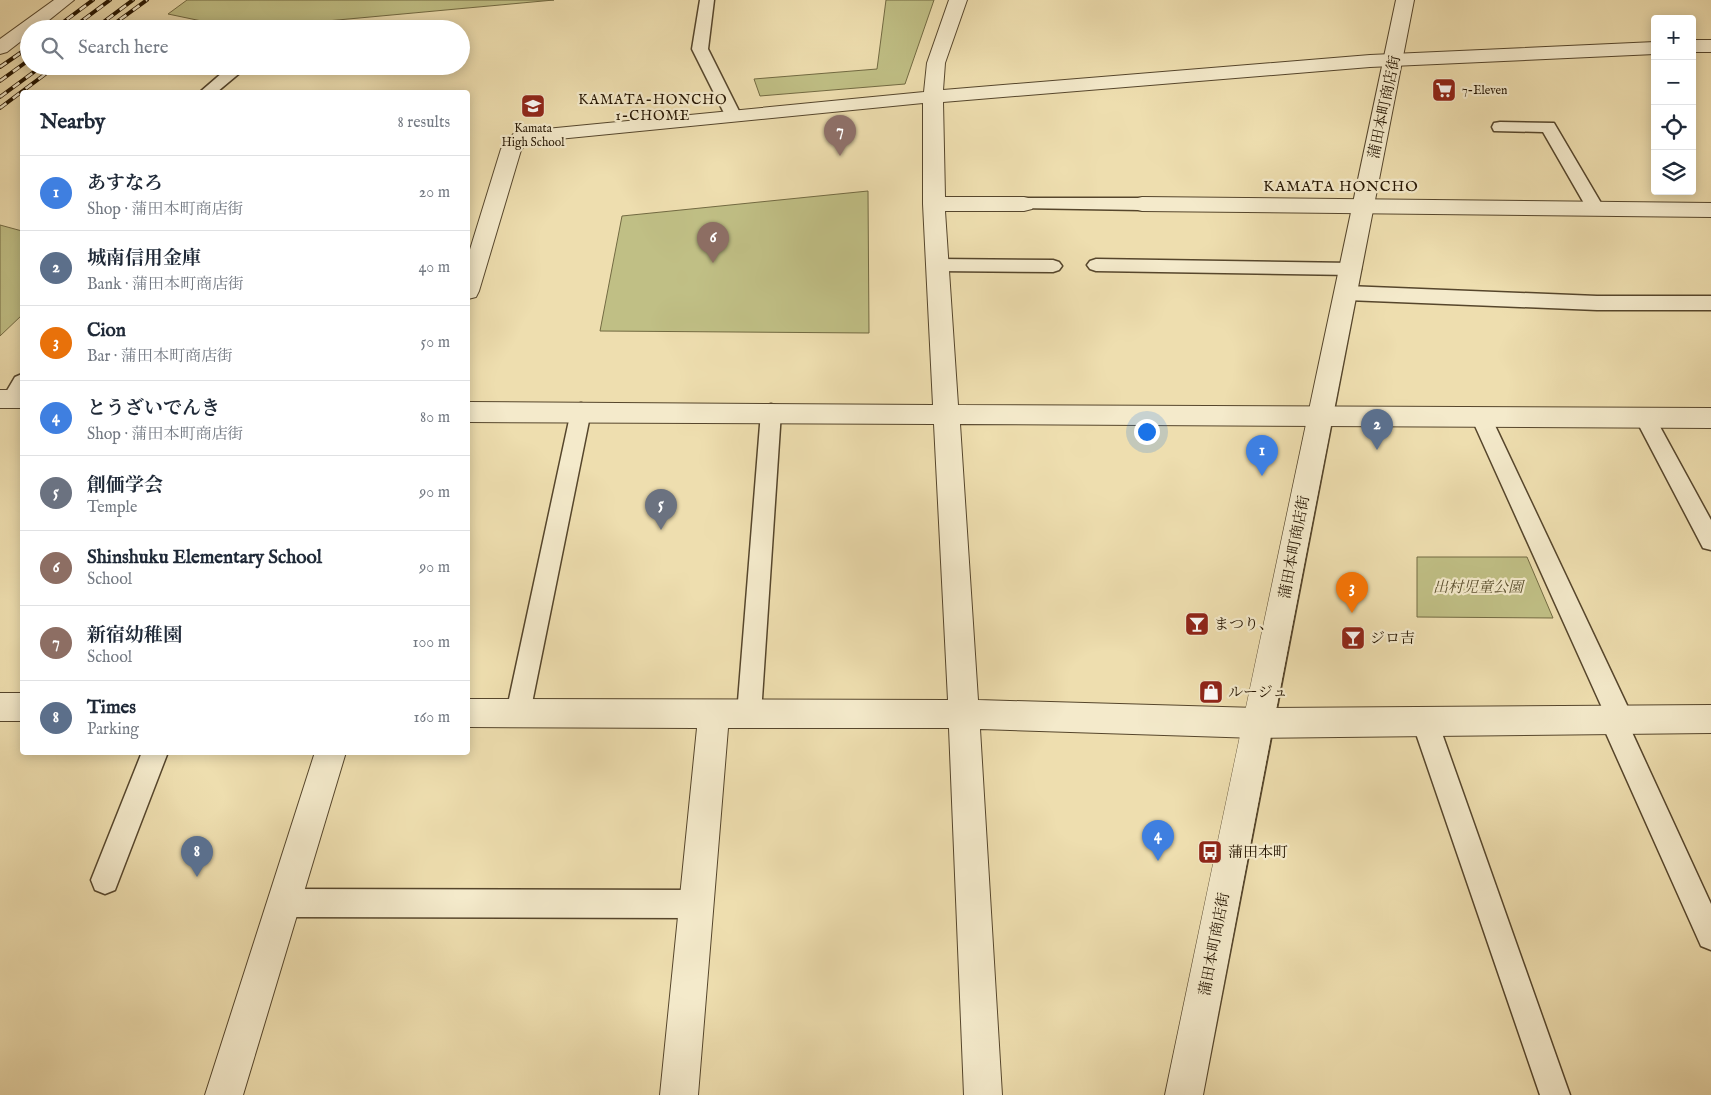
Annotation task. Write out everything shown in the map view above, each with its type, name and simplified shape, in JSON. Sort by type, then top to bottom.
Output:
[{"type":"street","points":[[38,20],[65,0]]},
{"type":"street","points":[[958,0],[936,63],[933,97],[934,204],[964,714],[983,1095]]},
{"type":"street","name":"蒲田本町商店街","points":[[1184,1095],[1257,723],[1295,546],[1405,0]]},
{"type":"street","points":[[0,48],[20,33]]},
{"type":"street","points":[[1696,46],[1711,46]]},
{"type":"street","points":[[470,284],[511,149],[522,136],[933,97],[1394,59],[1651,48]]},
{"type":"street","points":[[934,204],[1024,204]]},
{"type":"street","points":[[1142,204],[1711,210]]},
{"type":"street","points":[[470,412],[580,411],[1711,418]]},
{"type":"street","points":[[0,707],[20,707]]},
{"type":"street","points":[[470,713],[964,714],[1257,723],[1711,719]]},
{"type":"street","points":[[679,1095],[714,714]]},
{"type":"street","points":[[224,1095],[330,755]]},
{"type":"lane","points":[[707,0],[700,49],[733,115]]},
{"type":"lane","points":[[210,90],[229,75]]},
{"type":"lane","points":[[1500,128],[1548,127],[1595,208]]},
{"type":"lane","points":[[1024,204],[1142,204]]},
{"type":"lane","points":[[937,265],[1053,266]]},
{"type":"lane","points":[[1096,265],[1349,281],[1597,302],[1711,302]]},
{"type":"lane","points":[[518,713],[580,411]]},
{"type":"lane","points":[[749,714],[771,412]]},
{"type":"lane","points":[[1481,417],[1617,720],[1711,936]]},
{"type":"lane","points":[[1645,418],[1711,541]]},
{"type":"lane","points":[[1425,722],[1555,1095]]},
{"type":"lane","points":[[105,880],[154,755]]},
{"type":"lane","points":[[283,903],[697,904]]},
{"type":"green space","points":[[187,0],[554,0],[337,20],[197,20],[168,14]]},
{"type":"green space","points":[[886,0],[934,0],[905,84],[760,96],[754,79],[877,69]]},
{"type":"green space","points":[[868,191],[869,333],[600,331],[622,216]]},
{"type":"green space","points":[[0,225],[20,230],[20,317],[0,336]]},
{"type":"green space","name":"出村児童公園","points":[[1417,557],[1527,557],[1553,618],[1417,617]]},
{"type":"railway","points":[[66,20],[93,0]]},
{"type":"railway","points":[[83,20],[110,0]]},
{"type":"railway","points":[[106,20],[133,0]]},
{"type":"railway","points":[[119,20],[147,0]]},
{"type":"railway","points":[[0,67],[20,53]]},
{"type":"railway","points":[[0,81],[20,67]]},
{"type":"railway","points":[[0,97],[30,75]]},
{"type":"railway","points":[[24,90],[44,75]]},
{"type":"railway","points":[[0,108],[20,93]]},
{"type":"place","name":"7-Eleven","points":[[1444,90]]},
{"type":"place","name":"Kamata High School","points":[[533,106]]},
{"type":"place","name":"新宿幼稚園","points":[[840,156]]},
{"type":"place","name":"Shinshuku Elementary School","points":[[713,263]]},
{"type":"place","name":"城南信用金庫","points":[[1377,450]]},
{"type":"place","name":"あすなろ","points":[[1262,476]]},
{"type":"place","name":"創価学会","points":[[661,530]]},
{"type":"place","name":"Cion","points":[[1352,613]]},
{"type":"place","name":"まつり、","points":[[1197,624]]},
{"type":"place","name":"ジロ吉","points":[[1353,638]]},
{"type":"place","name":"ルージュ","points":[[1211,692]]},
{"type":"place","name":"蒲田本町","points":[[1210,852]]},
{"type":"place","name":"とうざいでんき","points":[[1158,861]]},
{"type":"place","name":"Times","points":[[197,877]]},
{"type":"district","name":"KAMATA-HONCHO 1-CHOME","points":[[653,108]]},
{"type":"district","name":"KAMATA HONCHO","points":[[1341,186]]}]
